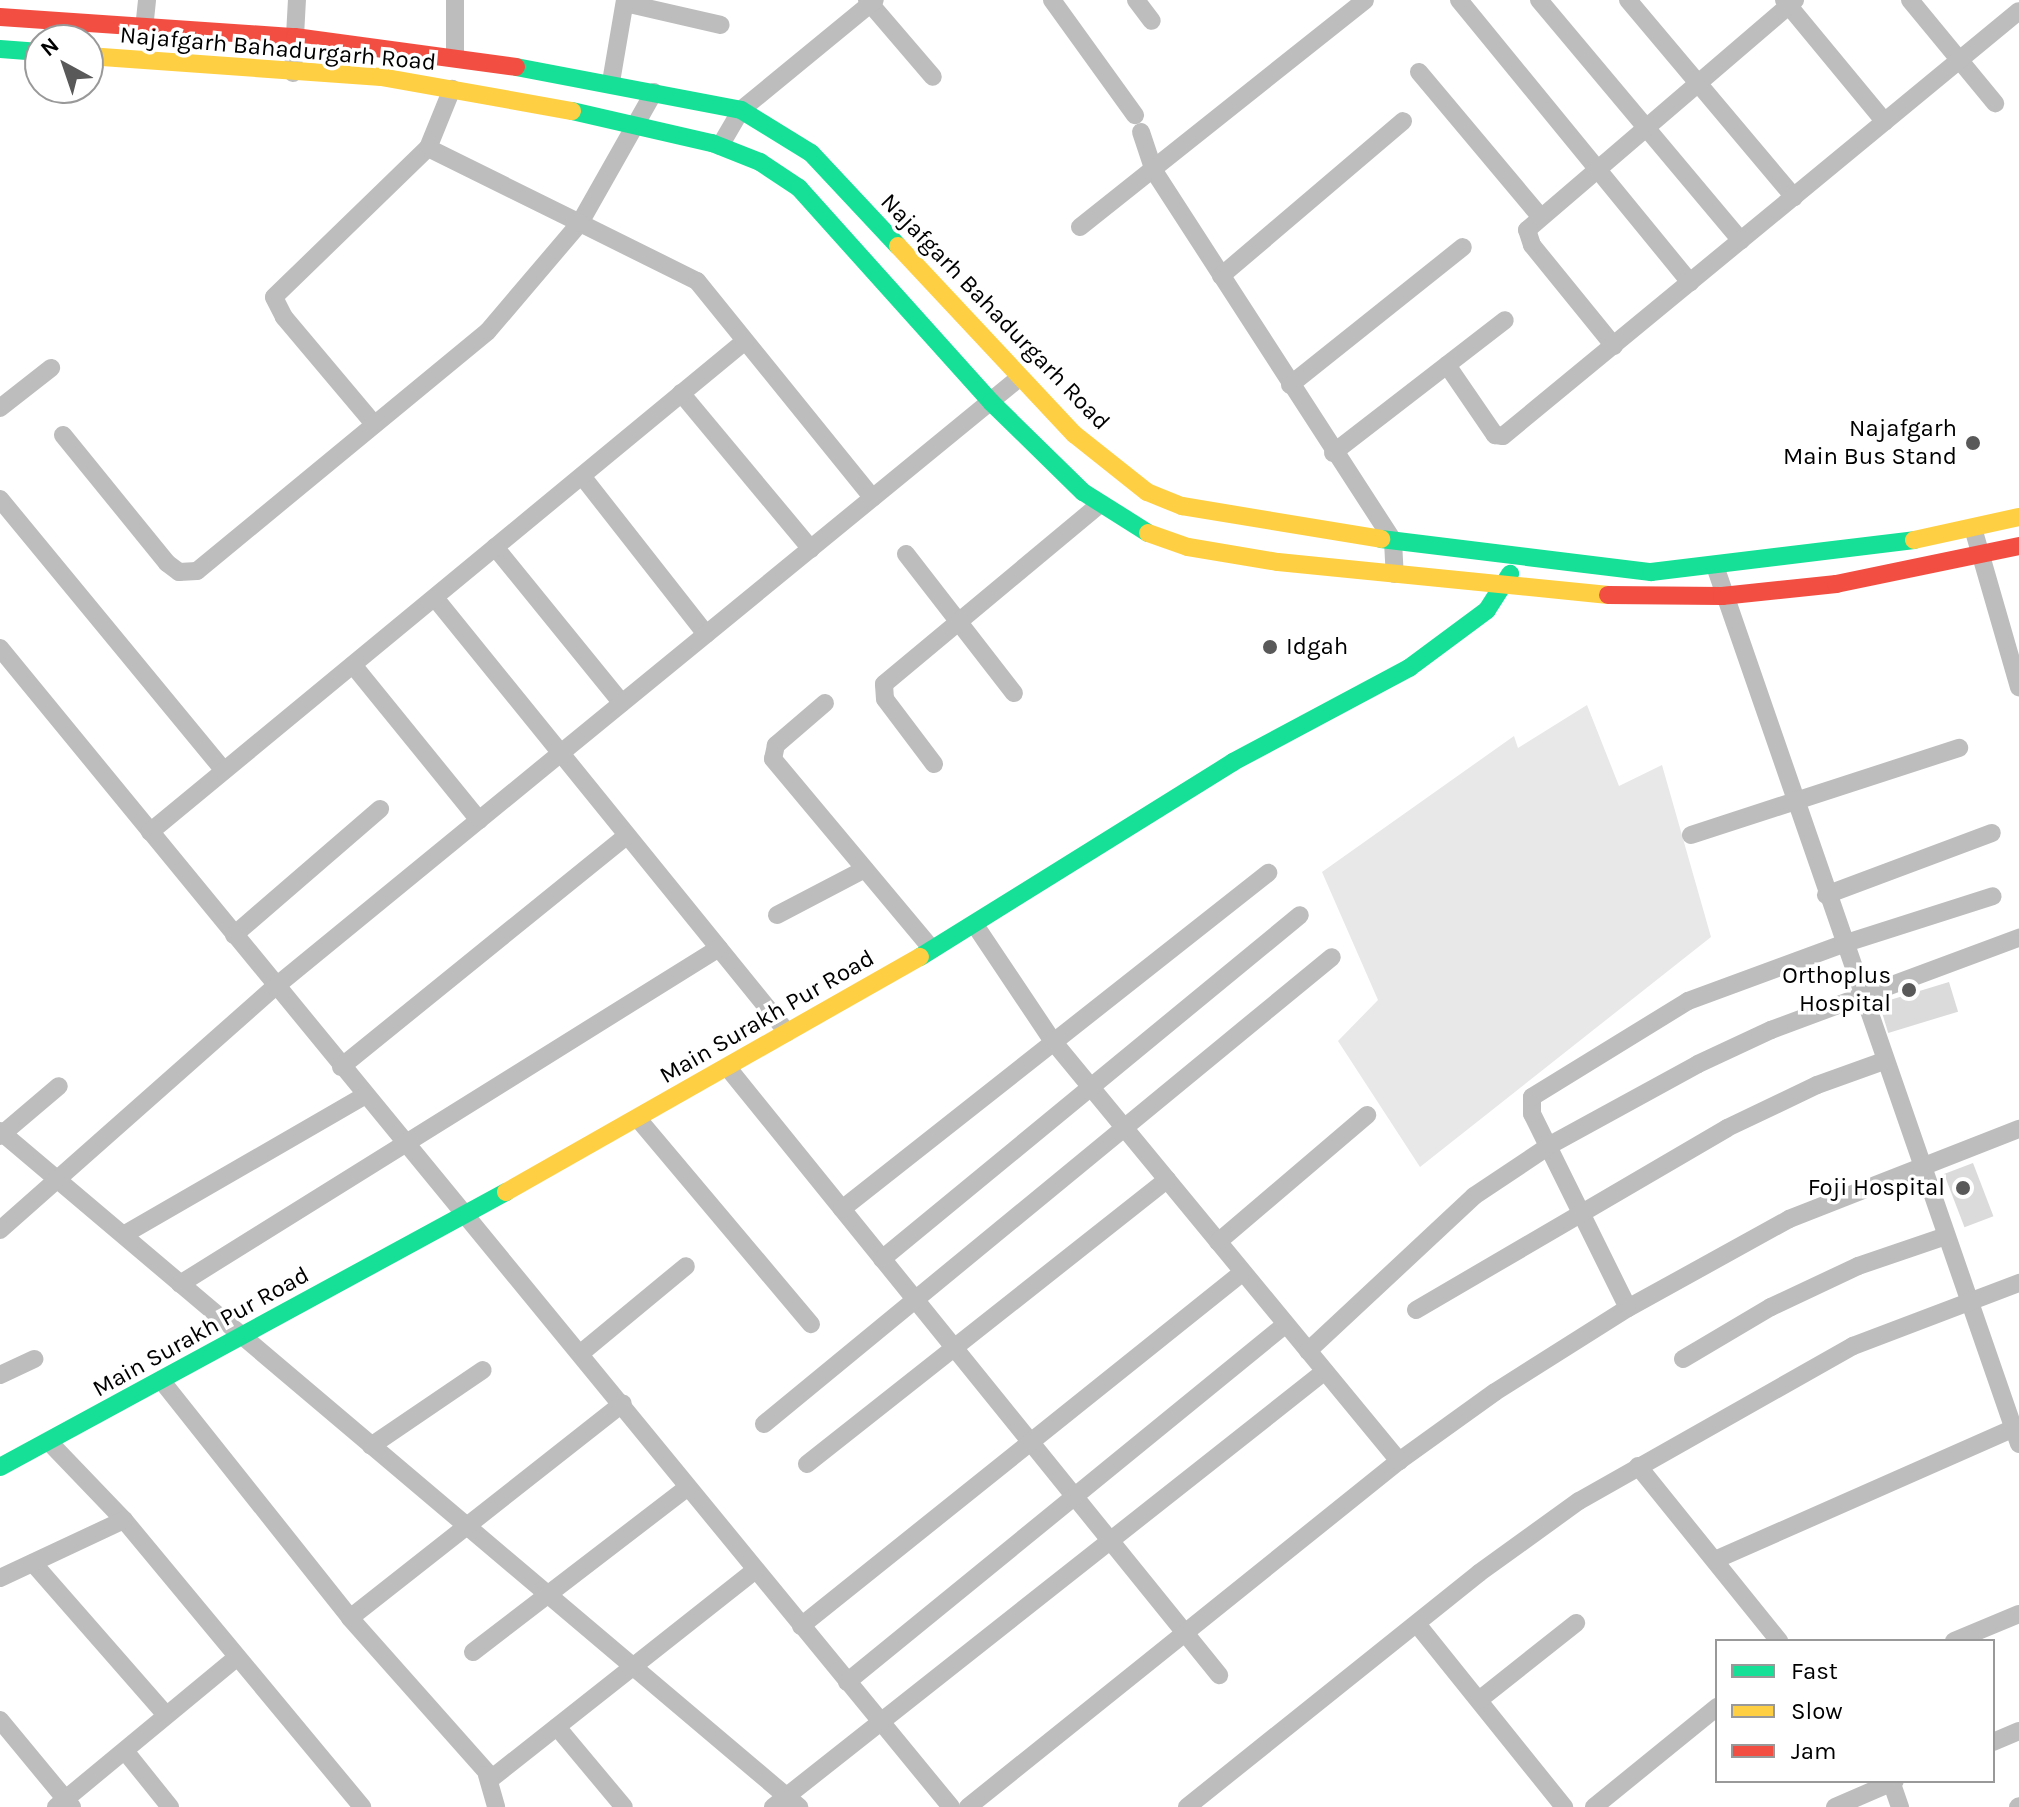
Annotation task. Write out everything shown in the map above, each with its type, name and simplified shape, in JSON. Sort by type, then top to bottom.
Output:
[{"type":"main road","name":"Najafgarh Bahadurgarh Road","points":[[0,17],[295,37],[455,55],[611,82],[741,110],[811,153],[1074,434],[1147,492],[1182,506],[1292,528],[1651,572],[1715,566],[1973,528],[2019,517]]},
{"type":"main road","points":[[0,49],[24,51]]},
{"type":"main road","name":"Najafgarh Bahadurgarh Road","points":[[104,57],[381,77],[636,122],[720,146],[760,162],[799,188],[991,402],[1099,505],[1138,529],[1188,547],[1395,574],[1633,597],[1722,596],[1836,584],[2019,546]]},
{"type":"main road","name":"Main Surakh Pur Road","points":[[0,1467],[51,1444],[161,1380],[639,1120],[975,925],[1233,762],[1409,668],[1455,638],[1504,585],[1518,558]]},
{"type":"street","points":[[144,29],[147,0]]},
{"type":"street","points":[[293,73],[297,0]]},
{"type":"street","points":[[455,0],[455,55]]},
{"type":"street","points":[[1052,0],[1138,124],[1154,171],[1333,453],[1393,541],[1395,574]]},
{"type":"street","points":[[1136,0],[1152,21]]},
{"type":"street","points":[[1080,227],[1365,0]]},
{"type":"street","points":[[1459,0],[1690,282]]},
{"type":"street","points":[[1539,0],[1741,241]]},
{"type":"street","points":[[1628,0],[1699,80],[1794,197]]},
{"type":"street","points":[[720,146],[741,110],[871,1],[933,77]]},
{"type":"street","points":[[1912,1],[1995,103]]},
{"type":"street","points":[[611,82],[625,2],[721,25]]},
{"type":"street","points":[[1614,346],[1527,237],[1540,216],[1789,2],[1885,122]]},
{"type":"street","points":[[1447,365],[1499,437],[1614,346],[2019,11]]},
{"type":"street","points":[[1419,72],[1540,216]]},
{"type":"street","points":[[374,424],[284,317],[274,297],[428,148],[452,89]]},
{"type":"street","points":[[63,435],[167,563],[190,574],[488,331],[580,223],[654,92]]},
{"type":"street","points":[[1221,276],[1403,121]]},
{"type":"street","points":[[428,148],[697,281],[873,498]]},
{"type":"street","points":[[1290,385],[1463,247]]},
{"type":"street","points":[[1333,453],[1505,320]]},
{"type":"street","points":[[150,832],[745,341]]},
{"type":"street","points":[[0,408],[51,368]]},
{"type":"street","points":[[0,1230],[61,1181],[275,987],[1019,378]]},
{"type":"street","points":[[681,393],[811,549]]},
{"type":"street","points":[[582,476],[706,634]]},
{"type":"street","points":[[0,499],[224,771]]},
{"type":"street","points":[[934,764],[881,692],[1099,505]]},
{"type":"street","points":[[1973,528],[2019,687]]},
{"type":"street","points":[[495,547],[622,703]]},
{"type":"street","points":[[906,554],[1014,693]]},
{"type":"street","points":[[1715,566],[1722,596],[1860,994],[2017,1433],[1715,1560]]},
{"type":"street","points":[[435,598],[787,1032]]},
{"type":"street","points":[[0,648],[461,1215],[623,1403],[687,1488],[951,1807]]},
{"type":"street","points":[[353,665],[479,820]]},
{"type":"street","points":[[825,703],[776,745],[773,759],[932,949]]},
{"type":"street","points":[[1691,835],[1793,799],[1959,748]]},
{"type":"street","points":[[234,935],[380,809]]},
{"type":"street","points":[[1826,895],[1992,833]]},
{"type":"street","points":[[341,1067],[627,835]]},
{"type":"street","points":[[777,915],[865,869]]},
{"type":"street","points":[[842,1209],[1052,1040],[1268,873]]},
{"type":"street","points":[[1628,1308],[1532,1114],[1532,1097],[1688,1001],[1843,944],[1993,896]]},
{"type":"street","points":[[882,1259],[1300,915]]},
{"type":"street","points":[[975,925],[1052,1040],[1399,1461]]},
{"type":"street","points":[[1308,1351],[1474,1196],[1548,1147],[1698,1064],[1860,994],[2019,938]]},
{"type":"street","points":[[180,1284],[719,948]]},
{"type":"street","points":[[764,1424],[1332,957]]},
{"type":"street","points":[[1416,1310],[1579,1210],[1727,1128],[1817,1085],[1884,1061]]},
{"type":"street","points":[[728,1068],[1219,1675]]},
{"type":"street","points":[[59,1086],[1,1134],[125,1234],[240,1338],[634,1666],[786,1804],[881,1723],[1325,1371]]},
{"type":"street","points":[[125,1234],[364,1096]]},
{"type":"street","points":[[1218,1242],[1367,1115]]},
{"type":"street","points":[[639,1120],[811,1324]]},
{"type":"street","points":[[968,1807],[1184,1631],[1465,1412],[1628,1308],[1789,1219],[2019,1129]]},
{"type":"street","points":[[807,1464],[1167,1180]]},
{"type":"street","points":[[1683,1359],[1829,1279],[1946,1236]]},
{"type":"street","points":[[581,1353],[686,1266]]},
{"type":"street","points":[[801,1626],[1243,1272]]},
{"type":"street","points":[[1187,1807],[1512,1547],[1638,1466],[1853,1346],[1967,1300],[2019,1283]]},
{"type":"street","points":[[847,1682],[1286,1324]]},
{"type":"street","points":[[0,1375],[35,1359]]},
{"type":"street","points":[[371,1446],[483,1370]]},
{"type":"street","points":[[161,1380],[350,1618],[487,1775],[496,1807]]},
{"type":"street","points":[[350,1618],[623,1403]]},
{"type":"street","points":[[51,1444],[124,1520],[362,1807]]},
{"type":"street","points":[[1638,1466],[1777,1639]]},
{"type":"street","points":[[473,1652],[687,1488]]},
{"type":"street","points":[[0,1578],[124,1520]]},
{"type":"street","points":[[33,1563],[166,1715]]},
{"type":"street","points":[[487,1775],[500,1774],[755,1570]]},
{"type":"street","points":[[1959,1639],[2019,1614]]},
{"type":"street","points":[[1479,1700],[1576,1623]]},
{"type":"street","points":[[1417,1624],[1564,1807]]},
{"type":"street","points":[[0,1722],[64,1804],[237,1657]]},
{"type":"street","points":[[1594,1807],[1715,1709]]},
{"type":"street","points":[[557,1727],[624,1807]]},
{"type":"street","points":[[1995,1741],[2019,1731]]},
{"type":"street","points":[[125,1751],[170,1807]]},
{"type":"street","points":[[1835,1807],[1889,1783]]},
{"type":"street","points":[[1894,1783],[1900,1807]]},
{"type":"shaded area","points":[[1587,705],[1619,786],[1662,765],[1711,937],[1420,1167],[1338,1041],[1378,1000],[1322,872],[1514,736],[1518,748]]},
{"type":"building","points":[[1949,982],[1958,1012],[1888,1033],[1879,1003]]},
{"type":"building","points":[[1973,1163],[1993,1216],[1964,1227],[1944,1174]]},
{"type":"traffic: fast","points":[[0,49],[24,51]]},
{"type":"traffic: fast","points":[[516,67],[741,110],[811,153],[898,246]]},
{"type":"traffic: fast","points":[[572,111],[712,143],[760,162],[799,188],[991,402],[1083,492],[1148,533]]},
{"type":"traffic: fast","points":[[1381,539],[1651,572],[1914,540]]},
{"type":"traffic: fast","points":[[920,957],[1233,762],[1409,668],[1487,610],[1510,574]]},
{"type":"traffic: fast","points":[[0,1467],[506,1192]]},
{"type":"traffic: slow","points":[[104,57],[381,77],[572,111]]},
{"type":"traffic: slow","points":[[898,246],[1074,434],[1147,492],[1182,506],[1381,539]]},
{"type":"traffic: slow","points":[[1914,540],[2019,517]]},
{"type":"traffic: slow","points":[[1148,533],[1188,547],[1278,562],[1608,595]]},
{"type":"traffic: slow","points":[[506,1192],[920,957]]},
{"type":"traffic: jam","points":[[0,17],[295,37],[516,67]]},
{"type":"traffic: jam","points":[[1608,595],[1722,596],[1836,584],[2019,546]]},
{"type":"place","name":"Najafgarh Main Bus Stand","points":[[1973,443]]},
{"type":"place","name":"Idgah","points":[[1270,647]]},
{"type":"place","name":"Orthoplus Hospital","points":[[1909,990]]},
{"type":"place","name":"Foji Hospital","points":[[1963,1188]]}]
